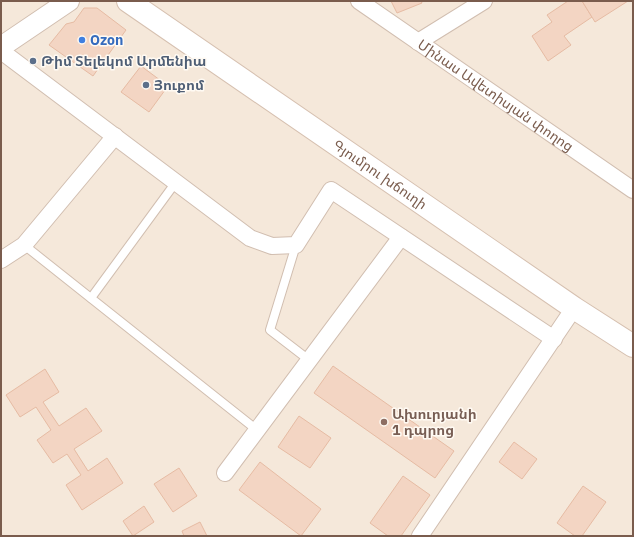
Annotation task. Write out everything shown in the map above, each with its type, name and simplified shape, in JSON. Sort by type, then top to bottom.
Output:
[{"type":"main road","name":"Գյումրու խճուղի","points":[[128,1],[574,308],[633,346]]},
{"type":"street","points":[[1,48],[69,1]]},
{"type":"street","name":"Մինաս Ավետիսյան փողոց","points":[[359,1],[633,190]]},
{"type":"street","points":[[418,42],[484,1]]},
{"type":"street","points":[[1,51],[250,238],[272,246],[296,245],[331,190],[554,340]]},
{"type":"street","points":[[1,260],[24,245],[115,136]]},
{"type":"street","points":[[225,473],[401,237]]},
{"type":"street","points":[[420,536],[554,340],[574,308]]},
{"type":"lane","points":[[90,298],[176,182]]},
{"type":"lane","points":[[24,245],[257,430]]},
{"type":"lane","points":[[296,245],[270,330],[309,360]]},
{"type":"shaded area","points":[[1,1],[633,1],[633,536],[1,536]]},
{"type":"building","points":[[391,1],[421,1],[422,3],[397,13]]},
{"type":"building","points":[[568,1],[582,1],[592,17],[564,36],[571,45],[548,61],[532,36],[552,22],[547,15]]},
{"type":"building","points":[[582,1],[628,1],[595,22]]},
{"type":"building","points":[[84,8],[97,8],[126,30],[93,76],[49,45],[66,24],[74,22]]},
{"type":"building","points":[[141,66],[168,86],[149,112],[121,92]]},
{"type":"building","name":"Ախուրյանի 1 դպրոց","points":[[333,366],[454,451],[435,478],[314,393]]},
{"type":"building","points":[[45,369],[59,392],[43,402],[59,426],[86,408],[102,431],[74,449],[88,471],[107,458],[123,483],[82,510],[66,485],[81,475],[67,454],[53,463],[37,440],[51,430],[36,407],[20,417],[6,395]]},
{"type":"building","points":[[299,416],[331,438],[310,468],[278,447]]},
{"type":"building","points":[[514,442],[537,459],[522,479],[499,462]]},
{"type":"building","points":[[260,462],[321,509],[301,536],[239,490]]},
{"type":"building","points":[[179,468],[197,496],[173,512],[154,484]]},
{"type":"building","points":[[403,476],[430,495],[401,536],[388,536],[370,523]]},
{"type":"building","points":[[583,486],[606,502],[582,536],[575,536],[557,523]]},
{"type":"building","points":[[144,506],[154,522],[133,536],[123,521]]},
{"type":"building","points":[[200,522],[207,536],[184,536],[182,531]]},
{"type":"place","name":"Ozon","points":[[82,40]]},
{"type":"place","name":"Թիմ Տելեկոմ Արմենիա","points":[[33,61]]},
{"type":"place","name":"Յուքոմ","points":[[146,85]]},
{"type":"place","name":"Ախուրյանի 1 դպրոց","points":[[384,422]]}]
